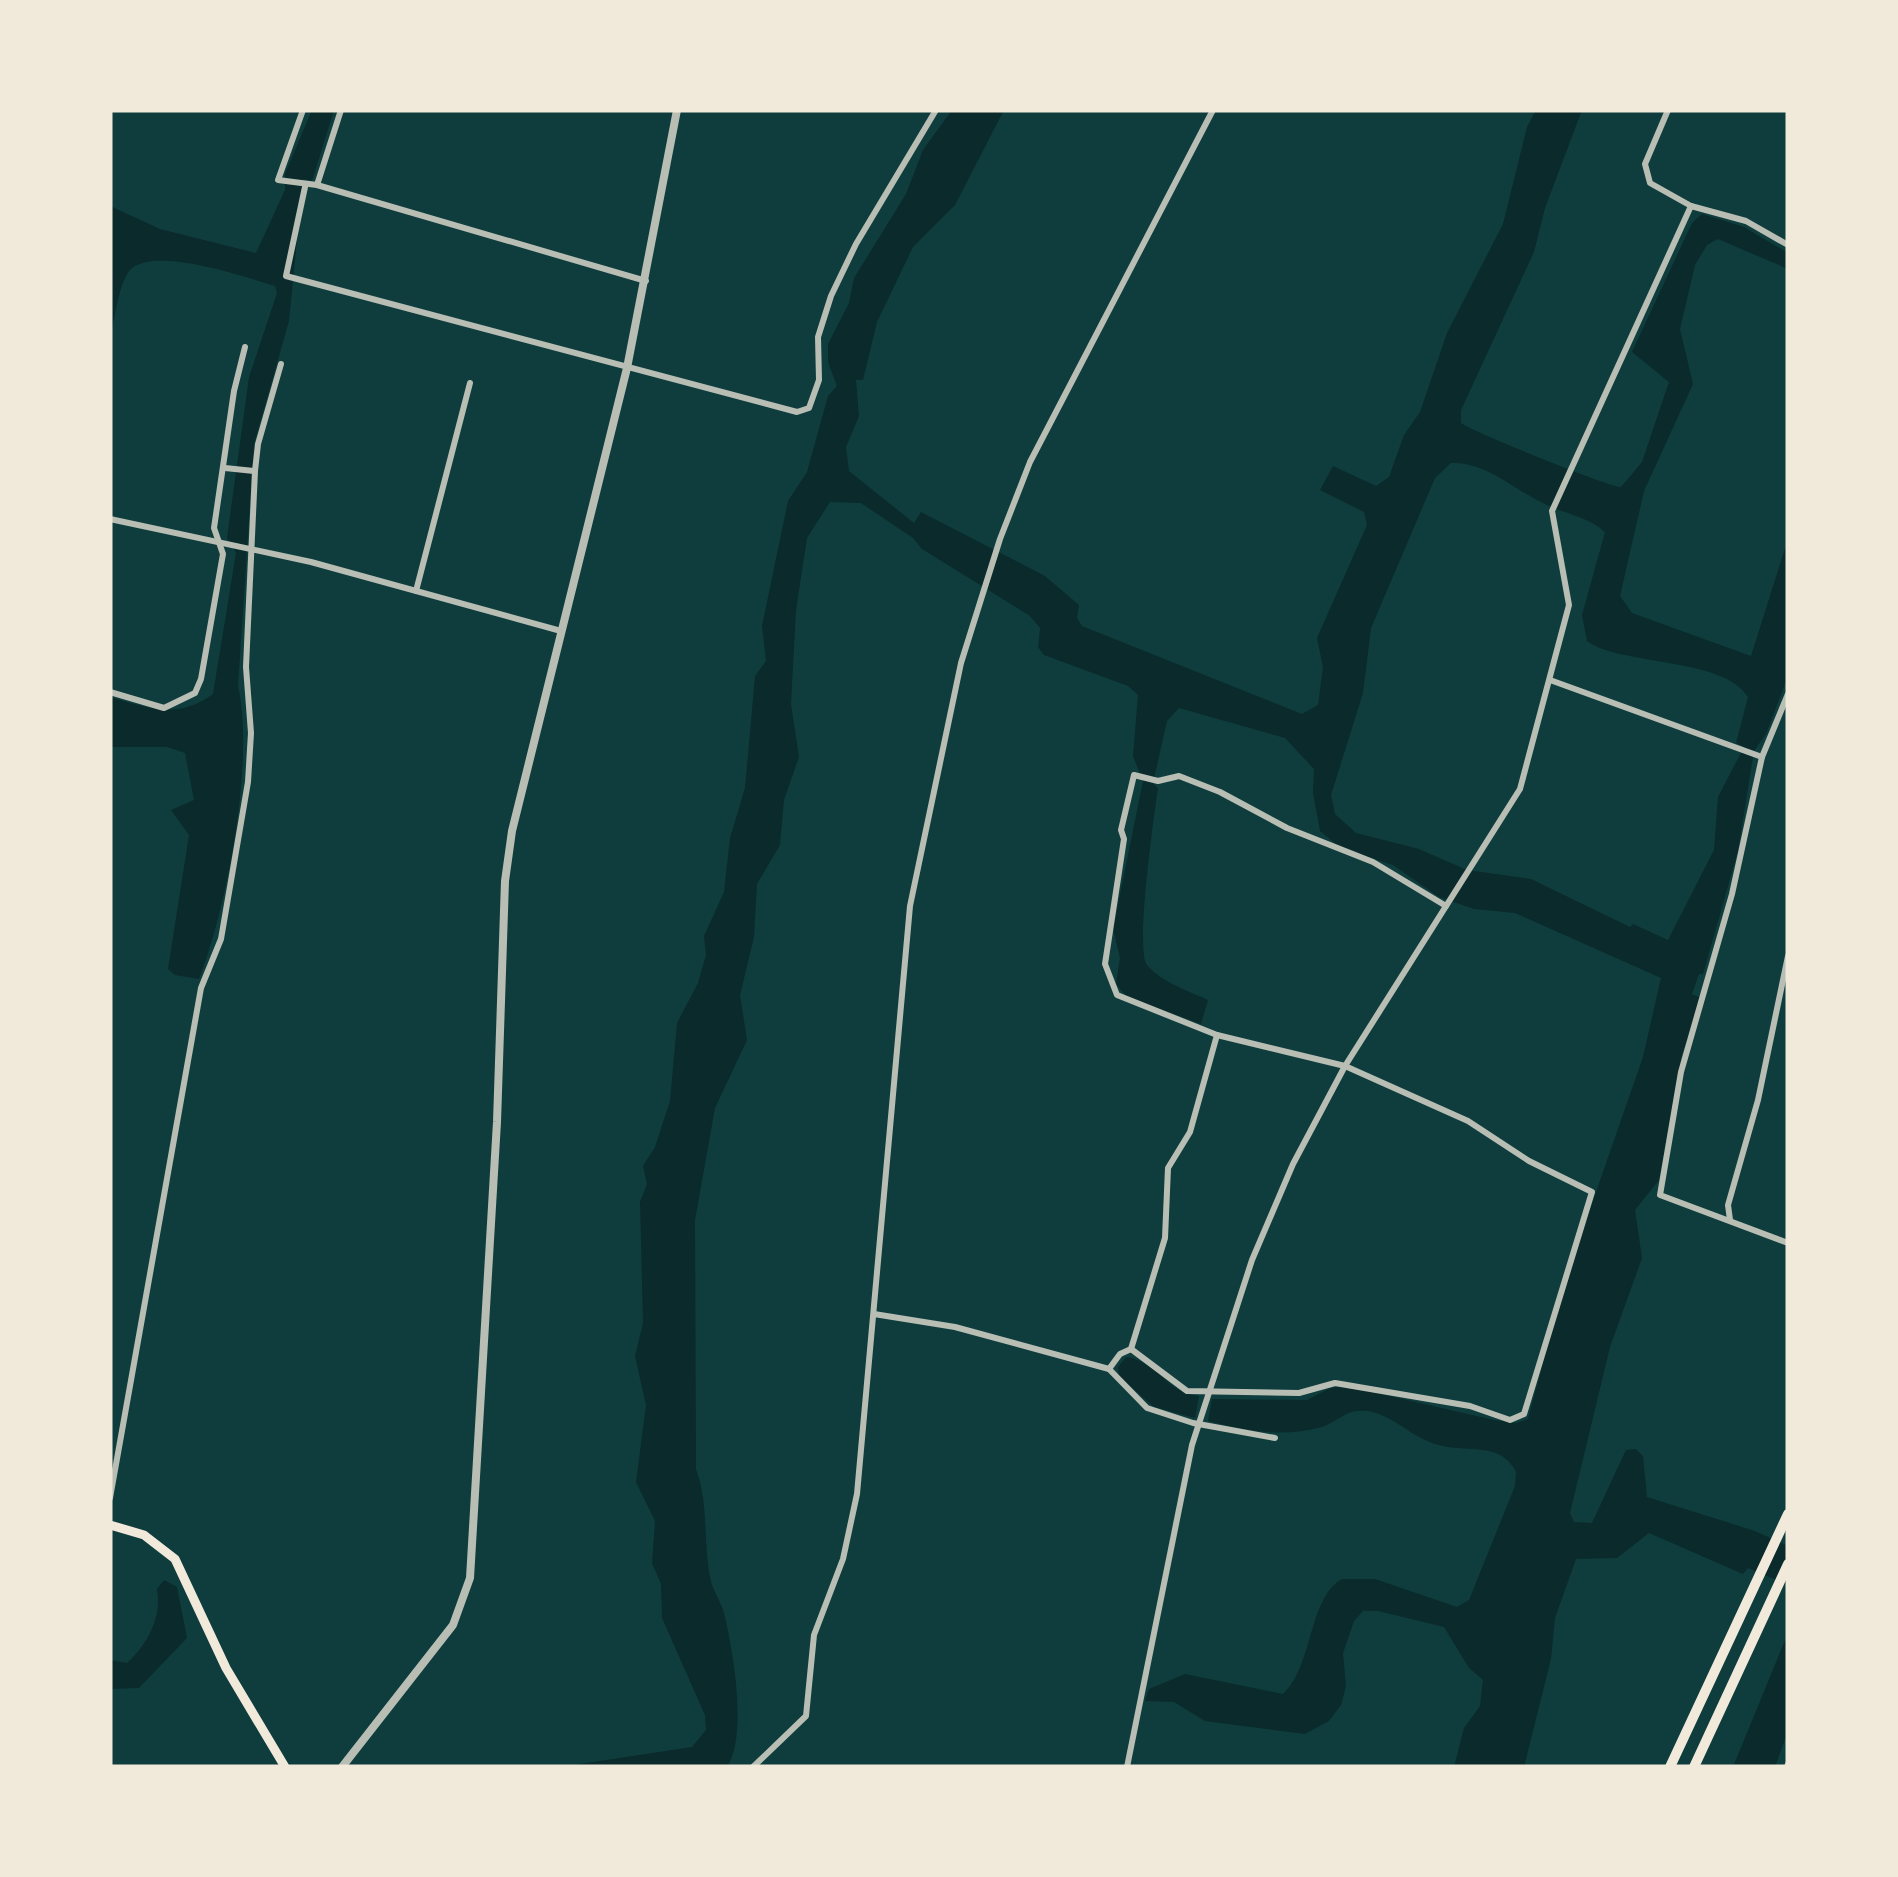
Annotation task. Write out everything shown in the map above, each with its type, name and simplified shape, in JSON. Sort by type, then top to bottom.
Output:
[{"type":"main road","points":[[1670,1767],[1788,1514]]},
{"type":"main road","points":[[110,1525],[144,1535],[175,1560],[217,1650],[285,1767]]},
{"type":"main road","points":[[1694,1767],[1788,1564]]},
{"type":"street","points":[[303,110],[278,180],[305,187],[317,185],[646,281]]},
{"type":"street","points":[[317,185],[341,110]]},
{"type":"street","points":[[342,1767],[453,1625],[470,1578],[498,1103],[505,880],[561,631],[627,368],[677,110]]},
{"type":"street","points":[[305,187],[286,276],[796,412],[810,408],[819,380],[818,337],[831,296],[856,244],[936,110]]},
{"type":"street","points":[[754,1767],[800,1725],[808,1711],[814,1635],[843,1559],[857,1494],[893,1058],[910,906],[961,664],[1000,539],[1040,441],[1212,110]]},
{"type":"street","points":[[1668,110],[1647,159],[1650,183],[1692,206],[1746,221],[1788,245]]},
{"type":"street","points":[[1127,1767],[1206,1392],[1269,1217],[1345,1066],[1520,789],[1570,597],[1554,536],[1552,511],[1692,206]]},
{"type":"street","points":[[110,692],[164,708],[195,693],[223,554],[214,528],[226,468],[234,390],[245,347]]},
{"type":"street","points":[[110,1498],[201,988],[222,939],[248,782],[251,732],[246,667],[254,472],[281,364]]},
{"type":"street","points":[[416,591],[470,383]]},
{"type":"street","points":[[226,468],[254,472]]},
{"type":"street","points":[[110,519],[220,541],[561,631]]},
{"type":"street","points":[[1550,680],[1759,756]]},
{"type":"street","points":[[1788,694],[1759,756],[1732,894],[1681,1072],[1660,1195],[1788,1243]]},
{"type":"street","points":[[1108,1369],[1120,1354],[1131,1350],[1149,1358],[1176,1387],[1206,1392],[1299,1393],[1335,1383],[1470,1406],[1510,1420],[1522,1417],[1592,1192],[1529,1161],[1468,1120],[1345,1066],[1217,1035],[1117,995],[1106,977],[1108,937],[1124,839],[1121,830],[1134,775],[1158,781],[1179,776],[1220,792],[1287,828],[1374,862],[1447,904]]},
{"type":"street","points":[[1730,1220],[1728,1205],[1758,1100],[1788,956]]},
{"type":"street","points":[[1131,1350],[1165,1238],[1166,1176],[1190,1132],[1217,1035]]},
{"type":"street","points":[[874,1314],[955,1327],[1108,1369],[1141,1405],[1199,1424],[1275,1438]]},
{"type":"water","points":[[312,110],[334,110],[312,181],[303,179],[289,321],[254,444],[238,686],[242,717],[241,793],[228,875],[199,979],[175,975],[168,969],[189,835],[171,810],[194,800],[185,753],[167,747],[110,747],[110,697],[150,708],[175,709],[213,694],[236,553],[227,538],[249,377],[277,293],[275,286],[200,265],[142,263],[130,270],[123,284],[110,338],[110,206],[160,229],[256,253],[285,190],[285,174]]},
{"type":"water","points":[[952,110],[1004,110],[955,205],[913,247],[877,322],[863,380],[856,380],[859,416],[846,447],[849,471],[914,523],[921,512],[1045,576],[1079,605],[1077,618],[1082,626],[1302,714],[1318,705],[1323,667],[1317,638],[1367,525],[1364,512],[1320,490],[1333,466],[1376,486],[1389,477],[1404,435],[1420,412],[1447,333],[1503,224],[1527,127],[1536,110],[1582,110],[1545,208],[1534,252],[1461,410],[1461,423],[1542,459],[1621,487],[1642,462],[1669,382],[1632,352],[1692,223],[1702,214],[1744,227],[1788,253],[1788,269],[1718,239],[1707,245],[1695,265],[1680,329],[1693,384],[1644,491],[1620,596],[1632,613],[1751,656],[1788,539],[1788,676],[1766,734],[1754,751],[1738,851],[1703,974],[1699,974],[1692,994],[1701,998],[1682,1054],[1659,1180],[1635,1210],[1642,1258],[1610,1347],[1570,1513],[1574,1522],[1592,1523],[1626,1450],[1636,1449],[1643,1456],[1647,1497],[1755,1531],[1788,1546],[1788,1585],[1748,1568],[1743,1574],[1649,1533],[1617,1558],[1576,1559],[1555,1618],[1551,1659],[1524,1767],[1454,1767],[1464,1728],[1480,1706],[1483,1680],[1469,1668],[1444,1627],[1378,1611],[1363,1611],[1354,1621],[1343,1653],[1346,1686],[1341,1705],[1329,1721],[1305,1734],[1205,1721],[1174,1702],[1145,1701],[1149,1689],[1185,1674],[1283,1694],[1301,1666],[1323,1601],[1342,1579],[1375,1579],[1457,1607],[1469,1600],[1515,1486],[1516,1472],[1509,1462],[1491,1452],[1435,1444],[1368,1411],[1353,1412],[1307,1430],[1279,1433],[1237,1428],[1208,1421],[1212,1399],[1307,1400],[1330,1388],[1346,1386],[1494,1420],[1516,1423],[1528,1419],[1563,1287],[1643,1057],[1661,978],[1515,913],[1474,909],[1439,897],[1393,865],[1342,849],[1320,831],[1313,793],[1314,769],[1285,738],[1179,708],[1167,721],[1153,783],[1158,788],[1146,881],[1144,954],[1147,965],[1160,976],[1208,1000],[1201,1024],[1127,997],[1116,984],[1120,958],[1113,929],[1143,781],[1133,756],[1138,695],[1128,686],[1044,655],[1038,647],[1040,628],[1030,616],[922,549],[913,538],[861,503],[830,502],[807,538],[796,610],[791,704],[799,757],[784,800],[780,845],[757,884],[754,937],[740,995],[747,1040],[715,1108],[695,1220],[696,1469],[703,1496],[710,1577],[724,1613],[734,1670],[737,1735],[727,1767],[560,1767],[692,1747],[706,1730],[705,1715],[662,1618],[661,1584],[652,1563],[655,1521],[636,1482],[646,1405],[635,1356],[643,1323],[640,1202],[647,1184],[643,1166],[655,1147],[670,1101],[677,1023],[698,983],[706,955],[704,936],[724,892],[730,838],[745,788],[755,676],[766,661],[762,626],[788,501],[807,472],[828,396],[837,386],[828,362],[828,344],[849,303],[854,278],[906,194],[923,150]],"holes":[[[1451,463],[1489,472],[1605,532],[1582,615],[1587,641],[1623,655],[1718,675],[1736,684],[1748,697],[1736,743],[1744,747],[1718,797],[1714,850],[1668,940],[1633,924],[1630,927],[1531,879],[1467,870],[1419,849],[1356,833],[1335,814],[1331,795],[1363,693],[1371,628],[1435,478]]]},
{"type":"water","points":[[1126,1357],[1146,1364],[1178,1389],[1199,1396],[1195,1418],[1154,1407],[1119,1376],[1118,1367]]},
{"type":"water","points":[[164,1580],[177,1587],[187,1638],[139,1688],[110,1689],[110,1660],[127,1663],[141,1647],[152,1629],[157,1589]]},
{"type":"water","points":[[1788,1633],[1788,1731],[1775,1767],[1733,1767]]}]
